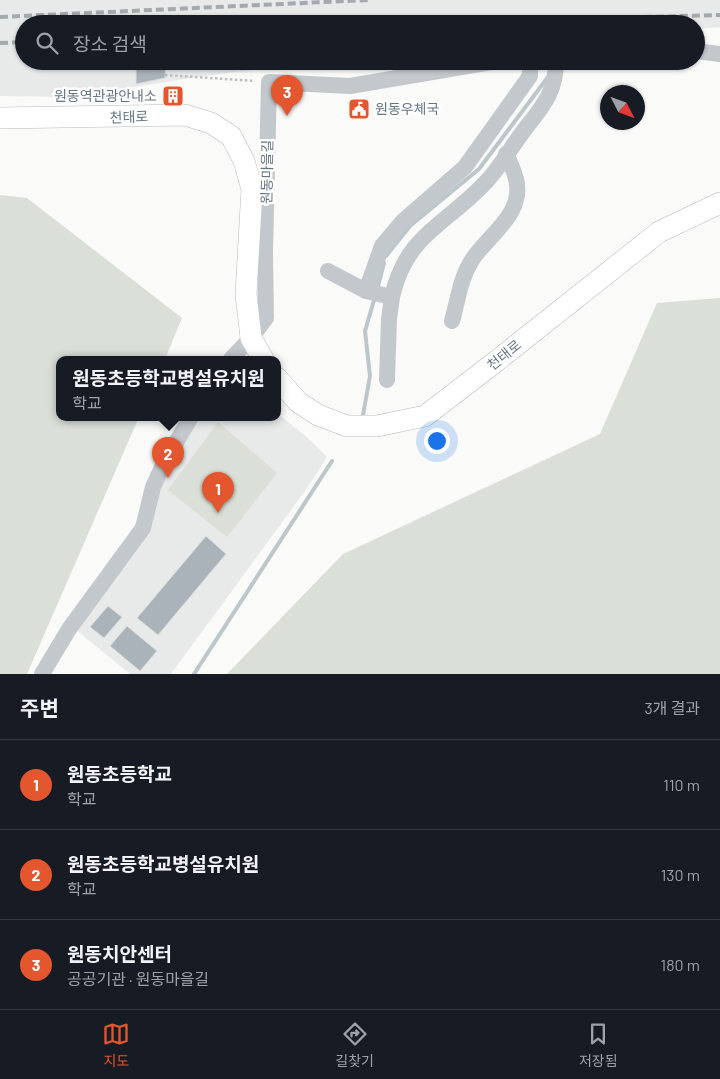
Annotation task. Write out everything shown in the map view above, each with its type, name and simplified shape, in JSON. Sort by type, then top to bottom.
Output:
[{"type":"main road","name":"천태로","points":[[0,118],[185,115],[211,123],[231,136],[244,161],[252,188],[246,294],[251,338],[261,356]]},
{"type":"main road","name":"천태로","points":[[281,383],[298,402],[318,415],[346,426],[377,426],[425,416],[659,232],[720,204]]},
{"type":"street","points":[[705,52],[720,54]]},
{"type":"street","points":[[269,82],[350,86],[444,70]]},
{"type":"street","points":[[367,291],[382,246],[403,221],[465,167],[530,76],[530,70]]},
{"type":"street","points":[[387,380],[388,296],[402,266],[417,243],[432,228],[486,182],[549,96],[556,70]]},
{"type":"street","name":"원동마을길","points":[[234,356],[266,318],[265,253],[269,82]]},
{"type":"street","points":[[452,322],[459,288],[465,272],[472,260],[499,229],[514,207],[517,181],[506,154]]},
{"type":"street","points":[[328,272],[367,291],[388,296]]},
{"type":"street","points":[[42,674],[69,629],[142,528],[153,487],[164,463],[189,421]]},
{"type":"path","points":[[165,75],[269,82]]},
{"type":"shaded area","points":[[0,0],[720,0],[720,27],[705,28],[705,15],[15,15],[15,70],[252,70],[71,97],[0,96]]},
{"type":"shaded area","points":[[0,195],[27,198],[182,318],[166,356],[56,356],[56,421],[137,421],[27,674],[0,674]]},
{"type":"shaded area","points":[[720,298],[720,674],[227,674],[343,554],[600,434],[657,303]]},
{"type":"shaded area","points":[[281,416],[309,439],[327,457],[305,491],[171,674],[130,674],[75,629],[107,590],[154,486],[193,421],[281,421]]},
{"type":"shaded area","points":[[218,422],[277,473],[227,537],[168,490]]},
{"type":"building","points":[[136,70],[165,70],[165,78],[136,84]]},
{"type":"building","name":"원동역관광안내소","points":[[163,92],[182,93],[182,99],[163,98]]},
{"type":"building","points":[[206,536],[226,554],[158,635],[137,618]]},
{"type":"building","points":[[108,606],[122,617],[104,638],[90,627]]},
{"type":"building","points":[[127,626],[157,651],[140,671],[110,646]]},
{"type":"waterway","points":[[386,256],[410,226],[479,169],[548,77]]},
{"type":"waterway","points":[[377,290],[384,263]]},
{"type":"waterway","points":[[363,415],[370,376],[365,331],[375,297]]},
{"type":"waterway","points":[[194,674],[332,461]]},
{"type":"railway","points":[[43,15],[368,0]]},
{"type":"railway","points":[[705,15],[720,15]]},
{"type":"railway","points":[[0,17],[15,16]]},
{"type":"railway","points":[[0,43],[15,42]]},
{"type":"place","name":"원동역관광안내소","points":[[173,96]]},
{"type":"place","name":"원동우체국","points":[[359,109]]},
{"type":"place","name":"원동치안센터","points":[[287,116]]},
{"type":"place","name":"원동초등학교병설유치원","points":[[168,478]]},
{"type":"place","name":"원동초등학교","points":[[218,513]]}]
